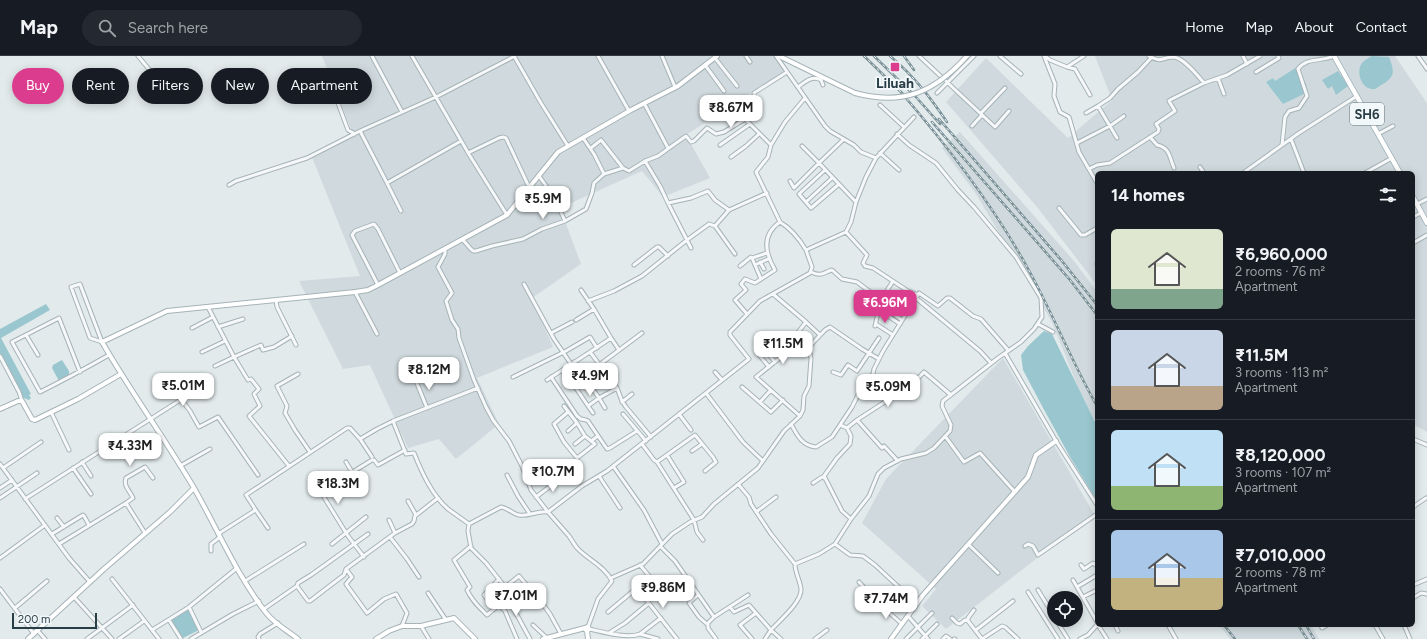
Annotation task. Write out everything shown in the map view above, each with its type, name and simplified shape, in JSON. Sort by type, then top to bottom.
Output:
[{"type":"main road","name":"SH6","points":[[1334,56],[1399,171]]},
{"type":"main road","points":[[1416,204],[1427,223]]},
{"type":"street","points":[[138,56],[148,68]]},
{"type":"street","points":[[372,56],[402,112]]},
{"type":"street","points":[[412,56],[468,153],[507,215]]},
{"type":"street","points":[[229,185],[236,181],[307,158],[515,56],[541,103],[568,146]]},
{"type":"street","points":[[598,56],[629,111]]},
{"type":"street","points":[[662,56],[675,87]]},
{"type":"street","points":[[746,56],[750,62]]},
{"type":"street","points":[[778,56],[787,72],[825,126],[830,131],[854,145],[861,152],[876,158]]},
{"type":"street","points":[[778,56],[855,92],[880,98],[918,93],[935,85],[946,78],[967,56]]},
{"type":"street","points":[[919,56],[995,127],[1009,111]]},
{"type":"street","points":[[937,93],[946,82],[974,56]]},
{"type":"street","points":[[1000,56],[1021,74]]},
{"type":"street","points":[[1044,56],[1050,60],[1075,69],[1090,95]]},
{"type":"street","points":[[1044,56],[1055,84],[1054,96],[1060,112],[1069,117],[1076,143],[1095,180]]},
{"type":"street","points":[[1067,67],[1084,56]]},
{"type":"street","points":[[1243,56],[1247,64]]},
{"type":"street","points":[[1089,169],[1097,165],[1110,163],[1158,132],[1159,129],[1156,124],[1175,111],[1169,101],[1170,100],[1247,64],[1260,56]]},
{"type":"street","points":[[1256,72],[1275,61],[1279,58],[1278,56]]},
{"type":"street","points":[[1282,145],[1285,117],[1289,111],[1299,108],[1307,96],[1298,69],[1309,60],[1326,60],[1334,56]]},
{"type":"street","points":[[1418,56],[1427,68]]},
{"type":"street","points":[[298,639],[268,615],[236,568],[194,488],[152,419],[109,355],[102,342],[80,284],[71,287],[90,338],[102,342],[167,311],[368,290],[507,215],[558,152],[629,111],[675,87],[716,57],[736,86]]},
{"type":"street","points":[[1086,113],[1110,98],[1138,72],[1150,57],[1157,60],[1175,57],[1181,59],[1204,83]]},
{"type":"street","points":[[705,65],[724,91]]},
{"type":"street","points":[[771,145],[759,134],[740,112],[755,99],[754,93],[787,72]]},
{"type":"street","points":[[798,87],[810,79],[816,78],[821,80],[823,85]]},
{"type":"street","points":[[1218,78],[1224,94]]},
{"type":"street","points":[[972,126],[1005,88]]},
{"type":"street","points":[[1246,171],[1282,145],[1357,96]]},
{"type":"street","points":[[469,524],[501,507],[518,515],[542,511],[548,512],[646,441],[749,359],[730,335],[730,332],[760,301],[808,276],[811,272],[812,267],[806,250],[797,237],[780,222],[756,172],[768,157],[771,145],[786,122],[805,98]]},
{"type":"street","points":[[644,103],[668,148]]},
{"type":"street","points":[[338,104],[348,130],[354,134]]},
{"type":"street","points":[[880,105],[904,127]]},
{"type":"street","points":[[1098,106],[1117,138]]},
{"type":"street","points":[[1076,143],[1110,126],[1124,116]]},
{"type":"street","points":[[806,250],[846,232],[851,222],[856,202],[866,177],[876,158],[914,117]]},
{"type":"street","points":[[591,148],[601,140],[623,168],[628,171],[645,161],[658,156],[686,136],[691,142],[694,141],[707,128],[716,134],[724,132],[746,119]]},
{"type":"street","points":[[720,145],[750,124]]},
{"type":"street","points":[[1378,134],[1393,126]]},
{"type":"street","points":[[360,131],[401,211]]},
{"type":"street","points":[[731,157],[759,134]]},
{"type":"street","points":[[795,564],[819,554],[835,544],[851,519],[869,496],[878,474],[884,468],[898,461],[926,453],[934,448],[950,432],[951,425],[942,406],[943,401],[991,363],[1021,342],[1034,329],[1042,317],[1041,298],[1016,257],[936,163],[897,134]]},
{"type":"street","points":[[1150,137],[1157,145],[1163,146],[1167,149],[1174,168]]},
{"type":"street","points":[[468,153],[499,138],[506,138],[529,188]]},
{"type":"street","points":[[583,138],[591,148],[604,174]]},
{"type":"street","points":[[794,188],[844,139]]},
{"type":"street","points":[[1291,139],[1303,171]]},
{"type":"street","points":[[387,183],[461,140]]},
{"type":"street","points":[[802,146],[856,202]]},
{"type":"street","points":[[880,153],[899,170]]},
{"type":"street","points":[[1369,171],[1392,158]]},
{"type":"street","points":[[645,161],[660,186],[691,248]]},
{"type":"street","points":[[1200,167],[1203,171]]},
{"type":"street","points":[[462,240],[474,252],[492,246],[524,239],[542,229],[565,221],[586,209],[594,183],[604,174],[623,168]]},
{"type":"street","points":[[799,194],[825,170]]},
{"type":"street","points":[[539,176],[554,197],[565,221]]},
{"type":"street","points":[[806,202],[832,178]]},
{"type":"street","points":[[790,182],[812,208],[838,185]]},
{"type":"street","points":[[668,204],[708,191],[715,200],[729,210]]},
{"type":"street","points":[[715,226],[729,210],[766,193]]},
{"type":"street","points":[[1416,204],[1427,199]]},
{"type":"street","points":[[1059,208],[1081,235],[1085,235],[1095,229]]},
{"type":"street","points":[[1415,216],[1421,213]]},
{"type":"street","points":[[747,314],[735,300],[746,290],[741,284],[745,279],[755,283],[775,270],[768,259],[766,241],[769,233],[780,222]]},
{"type":"street","points":[[378,285],[352,235],[355,231],[370,224],[374,224],[378,229],[400,274]]},
{"type":"street","points":[[588,301],[614,291],[642,276],[709,224],[715,226],[735,254]]},
{"type":"street","points":[[846,232],[867,255],[863,263],[865,266],[873,268],[917,297],[991,363]]},
{"type":"street","points":[[1415,242],[1427,235]]},
{"type":"street","points":[[634,265],[657,247],[660,247],[668,256]]},
{"type":"street","points":[[445,249],[445,254],[438,267],[452,293],[446,301],[452,320],[458,329],[459,338],[478,388],[493,420],[509,441],[522,466],[530,490],[576,548],[587,558],[596,563],[611,578]]},
{"type":"street","points":[[740,266],[751,257],[752,258],[767,253]]},
{"type":"street","points":[[752,258],[761,279]]},
{"type":"street","points":[[755,265],[768,259]]},
{"type":"street","points":[[760,262],[764,269]]},
{"type":"street","points":[[811,272],[820,275],[832,270],[842,279],[857,282],[881,300]]},
{"type":"street","points":[[893,281],[881,300],[876,325],[893,335]]},
{"type":"street","points":[[524,284],[563,352],[605,408]]},
{"type":"street","points":[[580,290],[594,309],[619,350]]},
{"type":"street","points":[[355,292],[377,334]]},
{"type":"street","points":[[791,424],[797,435],[809,446],[816,447],[827,441],[840,425],[873,374],[879,359],[919,293],[938,306],[947,298],[950,298],[973,316],[980,319],[1007,352],[1056,441],[1095,502]]},
{"type":"street","points":[[773,294],[820,335]]},
{"type":"street","points":[[276,300],[277,307],[296,344]]},
{"type":"street","points":[[880,305],[902,320]]},
{"type":"street","points":[[208,307],[225,341],[248,380],[253,380],[259,389],[254,394],[260,406],[249,416],[289,466]]},
{"type":"street","points":[[576,320],[594,309]]},
{"type":"street","points":[[878,310],[900,324]]},
{"type":"street","points":[[192,328],[213,317]]},
{"type":"street","points":[[80,372],[59,318],[12,342],[40,392],[80,372],[109,355]]},
{"type":"street","points":[[218,327],[243,319]]},
{"type":"street","points":[[551,333],[572,322]]},
{"type":"street","points":[[611,578],[640,565],[672,534],[694,520],[702,517],[714,504],[758,468],[773,446],[791,424],[800,416],[803,410],[804,396],[809,383],[811,353],[796,335],[806,322]]},
{"type":"street","points":[[1038,324],[1053,332]]},
{"type":"street","points":[[808,348],[830,327],[879,359]]},
{"type":"street","points":[[599,365],[642,333]]},
{"type":"street","points":[[26,335],[38,355]]},
{"type":"street","points":[[215,366],[261,345],[263,350],[274,347],[292,336]]},
{"type":"street","points":[[513,377],[590,337],[597,348]]},
{"type":"street","points":[[547,380],[611,338]]},
{"type":"street","points":[[833,372],[841,375],[848,365],[857,371],[879,338]]},
{"type":"street","points":[[202,352],[225,341]]},
{"type":"street","points":[[800,416],[756,378],[801,341]]},
{"type":"street","points":[[765,350],[775,362]]},
{"type":"street","points":[[590,352],[617,388],[622,402],[651,437]]},
{"type":"street","points":[[0,356],[19,392],[22,401],[32,418],[35,420],[78,399],[121,374]]},
{"type":"street","points":[[760,356],[769,367]]},
{"type":"street","points":[[716,372],[722,380]]},
{"type":"street","points":[[847,428],[887,400],[908,388],[924,372],[951,395]]},
{"type":"street","points":[[298,374],[277,386],[288,407],[285,413],[310,452]]},
{"type":"street","points":[[551,377],[577,416],[586,420],[608,449],[637,431]]},
{"type":"street","points":[[570,379],[593,413]]},
{"type":"street","points":[[416,381],[427,408]]},
{"type":"street","points":[[25,499],[207,383]]},
{"type":"street","points":[[742,387],[772,412],[783,400]]},
{"type":"street","points":[[360,439],[393,421],[478,388]]},
{"type":"street","points":[[588,406],[617,388]]},
{"type":"street","points":[[760,402],[771,390]]},
{"type":"street","points":[[706,393],[743,442],[763,461]]},
{"type":"street","points":[[622,402],[632,394]]},
{"type":"street","points":[[181,399],[199,427],[218,417],[258,475]]},
{"type":"street","points":[[0,408],[18,401],[22,401]]},
{"type":"street","points":[[564,406],[585,436],[595,444],[577,458],[564,442],[554,424],[568,412]]},
{"type":"street","points":[[51,412],[69,450]]},
{"type":"street","points":[[623,414],[646,441]]},
{"type":"street","points":[[679,414],[691,430]]},
{"type":"street","points":[[857,420],[882,448],[884,446],[898,461]]},
{"type":"street","points":[[393,421],[406,454],[414,453],[427,482],[438,498],[448,509],[469,524]]},
{"type":"street","points":[[568,431],[577,423]]},
{"type":"street","points":[[824,478],[834,462],[850,444],[851,436],[847,428],[840,425]]},
{"type":"street","points":[[268,528],[246,495],[347,428],[350,428],[360,439],[372,457]]},
{"type":"street","points":[[657,462],[695,435],[716,462],[705,471]]},
{"type":"street","points":[[575,444],[585,436]]},
{"type":"street","points":[[591,441],[598,436]]},
{"type":"street","points":[[945,436],[964,462],[980,453],[1015,492]]},
{"type":"street","points":[[1415,440],[1427,445]]},
{"type":"street","points":[[891,639],[916,604],[1028,477],[1036,455],[1056,441]]},
{"type":"street","points":[[3,468],[41,442]]},
{"type":"street","points":[[642,444],[657,462],[674,488],[694,520],[697,532],[703,540]]},
{"type":"street","points":[[692,451],[702,444]]},
{"type":"street","points":[[180,466],[210,449]]},
{"type":"street","points":[[364,557],[354,545],[323,496],[329,490],[330,486],[372,460],[374,460],[378,465],[405,450]]},
{"type":"street","points":[[667,455],[684,482],[674,488]]},
{"type":"street","points":[[82,462],[91,476]]},
{"type":"street","points":[[346,462],[352,472]]},
{"type":"street","points":[[0,464],[59,544],[90,582]]},
{"type":"street","points":[[613,466],[644,510],[662,545],[714,617]]},
{"type":"street","points":[[59,544],[133,498],[126,487],[126,478],[145,467],[153,478]]},
{"type":"street","points":[[73,468],[91,494]]},
{"type":"street","points":[[0,498],[37,473]]},
{"type":"street","points":[[507,476],[530,514]]},
{"type":"street","points":[[599,476],[620,508]]},
{"type":"street","points":[[813,483],[822,477],[824,478]]},
{"type":"street","points":[[536,497],[561,478]]},
{"type":"street","points":[[824,478],[842,511],[851,519]]},
{"type":"street","points":[[314,479],[325,493]]},
{"type":"street","points":[[0,488],[12,480]]},
{"type":"street","points":[[317,484],[322,480]]},
{"type":"street","points":[[738,484],[750,497],[751,504],[756,512],[795,564],[801,590],[798,599],[788,613],[765,639]]},
{"type":"street","points":[[28,639],[170,512],[194,488]]},
{"type":"street","points":[[756,512],[776,497]]},
{"type":"street","points":[[297,586],[308,601],[310,601],[344,575],[346,569],[390,537],[412,524],[414,521],[414,516],[438,498]]},
{"type":"street","points":[[1415,506],[1427,498]]},
{"type":"street","points":[[408,501],[416,515]]},
{"type":"street","points":[[126,503],[145,533]]},
{"type":"street","points":[[211,551],[211,544],[219,535],[250,515],[255,509]]},
{"type":"street","points":[[52,534],[82,515],[89,525]]},
{"type":"street","points":[[1025,546],[1028,544],[1033,546],[1038,555],[1095,515]]},
{"type":"street","points":[[57,518],[64,527]]},
{"type":"street","points":[[332,544],[366,518]]},
{"type":"street","points":[[389,520],[395,534]]},
{"type":"street","points":[[469,524],[468,531],[471,546],[471,548],[486,563],[509,592],[499,605],[487,615],[476,606],[467,590],[470,587],[454,560],[471,546]]},
{"type":"street","points":[[0,558],[45,525]]},
{"type":"street","points":[[264,609],[297,586],[298,583],[368,534]]},
{"type":"street","points":[[390,537],[419,577]]},
{"type":"street","points":[[245,581],[304,544]]},
{"type":"street","points":[[835,544],[850,555],[863,556],[875,565],[916,604]]},
{"type":"street","points":[[968,544],[998,573]]},
{"type":"street","points":[[1081,565],[1084,569],[1093,563],[1095,564]]},
{"type":"street","points":[[608,612],[650,577],[640,565]]},
{"type":"street","points":[[152,630],[189,607],[236,568]]},
{"type":"street","points":[[346,569],[352,577],[346,584],[367,613],[384,599],[396,594],[407,613],[402,626]]},
{"type":"street","points":[[505,587],[519,576],[530,589],[532,589],[550,614],[561,634]]},
{"type":"street","points":[[1077,587],[1095,576]]},
{"type":"street","points":[[588,639],[587,629],[598,599],[612,581],[611,578]]},
{"type":"street","points":[[112,579],[159,639]]},
{"type":"street","points":[[494,608],[484,595],[499,579]]},
{"type":"street","points":[[1415,584],[1427,579]]},
{"type":"street","points":[[1073,580],[1079,591]]},
{"type":"street","points":[[14,608],[47,581]]},
{"type":"street","points":[[859,582],[876,601],[902,624]]},
{"type":"street","points":[[637,588],[677,639]]},
{"type":"street","points":[[0,589],[14,608],[36,632],[45,639]]},
{"type":"street","points":[[1038,590],[1047,605]]},
{"type":"street","points":[[1095,591],[1083,597],[1095,619]]},
{"type":"street","points":[[428,592],[446,620]]},
{"type":"street","points":[[1028,592],[1058,639]]},
{"type":"street","points":[[1415,597],[1421,593],[1426,593]]},
{"type":"street","points":[[507,594],[513,601],[511,604],[530,639]]},
{"type":"street","points":[[708,625],[714,617],[748,594]]},
{"type":"street","points":[[698,595],[688,603],[699,617],[708,625],[716,639]]},
{"type":"street","points":[[74,597],[112,639]]},
{"type":"street","points":[[191,639],[201,632],[259,601]]},
{"type":"street","points":[[976,630],[1013,601]]},
{"type":"street","points":[[608,633],[625,623],[649,603]]},
{"type":"street","points":[[87,639],[133,605]]},
{"type":"street","points":[[499,605],[505,611],[517,639]]},
{"type":"street","points":[[730,607],[734,612],[749,605],[780,639]]},
{"type":"street","points":[[189,607],[201,632]]},
{"type":"street","points":[[968,621],[968,618],[974,610]]},
{"type":"street","points":[[752,639],[740,624],[756,613]]},
{"type":"street","points":[[906,639],[932,613]]},
{"type":"street","points":[[908,616],[928,639]]},
{"type":"street","points":[[376,639],[389,631],[402,626],[422,626],[454,618],[475,639]]},
{"type":"street","points":[[533,625],[545,638],[587,629],[622,636],[640,634],[661,618]]},
{"type":"street","points":[[952,618],[960,624],[965,620],[968,621]]},
{"type":"street","points":[[169,620],[181,639]]},
{"type":"street","points":[[511,624],[519,620]]},
{"type":"street","points":[[119,639],[144,621]]},
{"type":"street","points":[[968,621],[982,639],[1002,626],[1005,626],[1018,639]]},
{"type":"street","points":[[259,639],[258,637],[260,634],[278,623]]},
{"type":"street","points":[[922,639],[937,624]]},
{"type":"street","points":[[422,626],[429,639]]},
{"type":"street","points":[[1060,627],[1068,639]]},
{"type":"street","points":[[1080,639],[1086,638],[1095,627]]},
{"type":"street","points":[[1100,627],[1107,639]]},
{"type":"street","points":[[1169,627],[1176,639]]},
{"type":"street","points":[[1376,627],[1383,639]]},
{"type":"street","points":[[1405,627],[1410,639]]},
{"type":"street","points":[[815,639],[827,630]]},
{"type":"street","points":[[640,634],[658,639]]},
{"type":"street","points":[[151,639],[156,636]]},
{"type":"street","points":[[622,636],[625,639]]},
{"type":"street","points":[[943,639],[946,636],[950,639]]},
{"type":"shaded area","points":[[322,56],[785,56],[783,72],[686,135],[710,178],[663,197],[642,171],[560,208],[581,264],[532,298],[553,347],[477,378],[499,424],[456,459],[439,439],[408,448],[370,365],[343,369],[299,281],[360,276],[311,155],[353,134],[341,104],[372,104],[372,68],[327,68]]},
{"type":"shaded area","points":[[1095,56],[1395,56],[1427,103],[1427,432],[1415,425],[1415,171],[1095,171],[1095,282],[1037,207],[946,102],[986,58],[1068,138],[1112,100]]},
{"type":"shaded area","points":[[960,132],[1074,261],[1095,289],[1095,421],[1083,400],[1052,322],[976,194],[942,148]]},
{"type":"shaded area","points":[[1003,358],[1094,514],[946,629],[922,606],[936,589],[862,523],[886,479]]},
{"type":"shaded area","points":[[1221,627],[1312,627],[1319,639],[1230,639]]},
{"type":"water","points":[[1372,56],[1389,57],[1393,69],[1390,78],[1375,89],[1370,89],[1363,84],[1359,71],[1362,63]]},
{"type":"water","points":[[1297,67],[1306,84],[1308,92],[1283,104],[1266,82],[1273,78],[1275,81]]},
{"type":"water","points":[[1338,71],[1348,86],[1336,95],[1332,86],[1328,89],[1322,80]]},
{"type":"water","points":[[46,304],[50,310],[1,338],[31,394],[29,395],[31,398],[29,400],[21,397],[0,355],[0,329]]},
{"type":"water","points":[[1044,331],[1052,334],[1095,422],[1095,498],[1070,457],[1023,370],[1021,355]]},
{"type":"water","points":[[62,360],[69,371],[69,376],[59,381],[52,368],[53,365]]},
{"type":"water","points":[[188,608],[199,630],[181,639],[169,620]]},
{"type":"railway","points":[[864,56],[903,94]]},
{"type":"railway","points":[[874,56],[915,96],[940,124]]},
{"type":"railway","points":[[890,56],[907,71],[921,87],[947,122]]},
{"type":"railway","points":[[904,56],[914,70]]},
{"type":"railway","points":[[899,90],[951,152],[998,219],[1026,265],[1095,402]]},
{"type":"railway","points":[[939,119],[1062,261],[1095,302]]},
{"type":"railway","points":[[932,122],[1070,280],[1095,312]]},
{"type":"railway","points":[[1226,627],[1235,639]]},
{"type":"railway","points":[[1299,627],[1307,639]]},
{"type":"railway","points":[[1307,627],[1314,639]]},
{"type":"place","name":"Liluah","points":[[895,67]]}]
